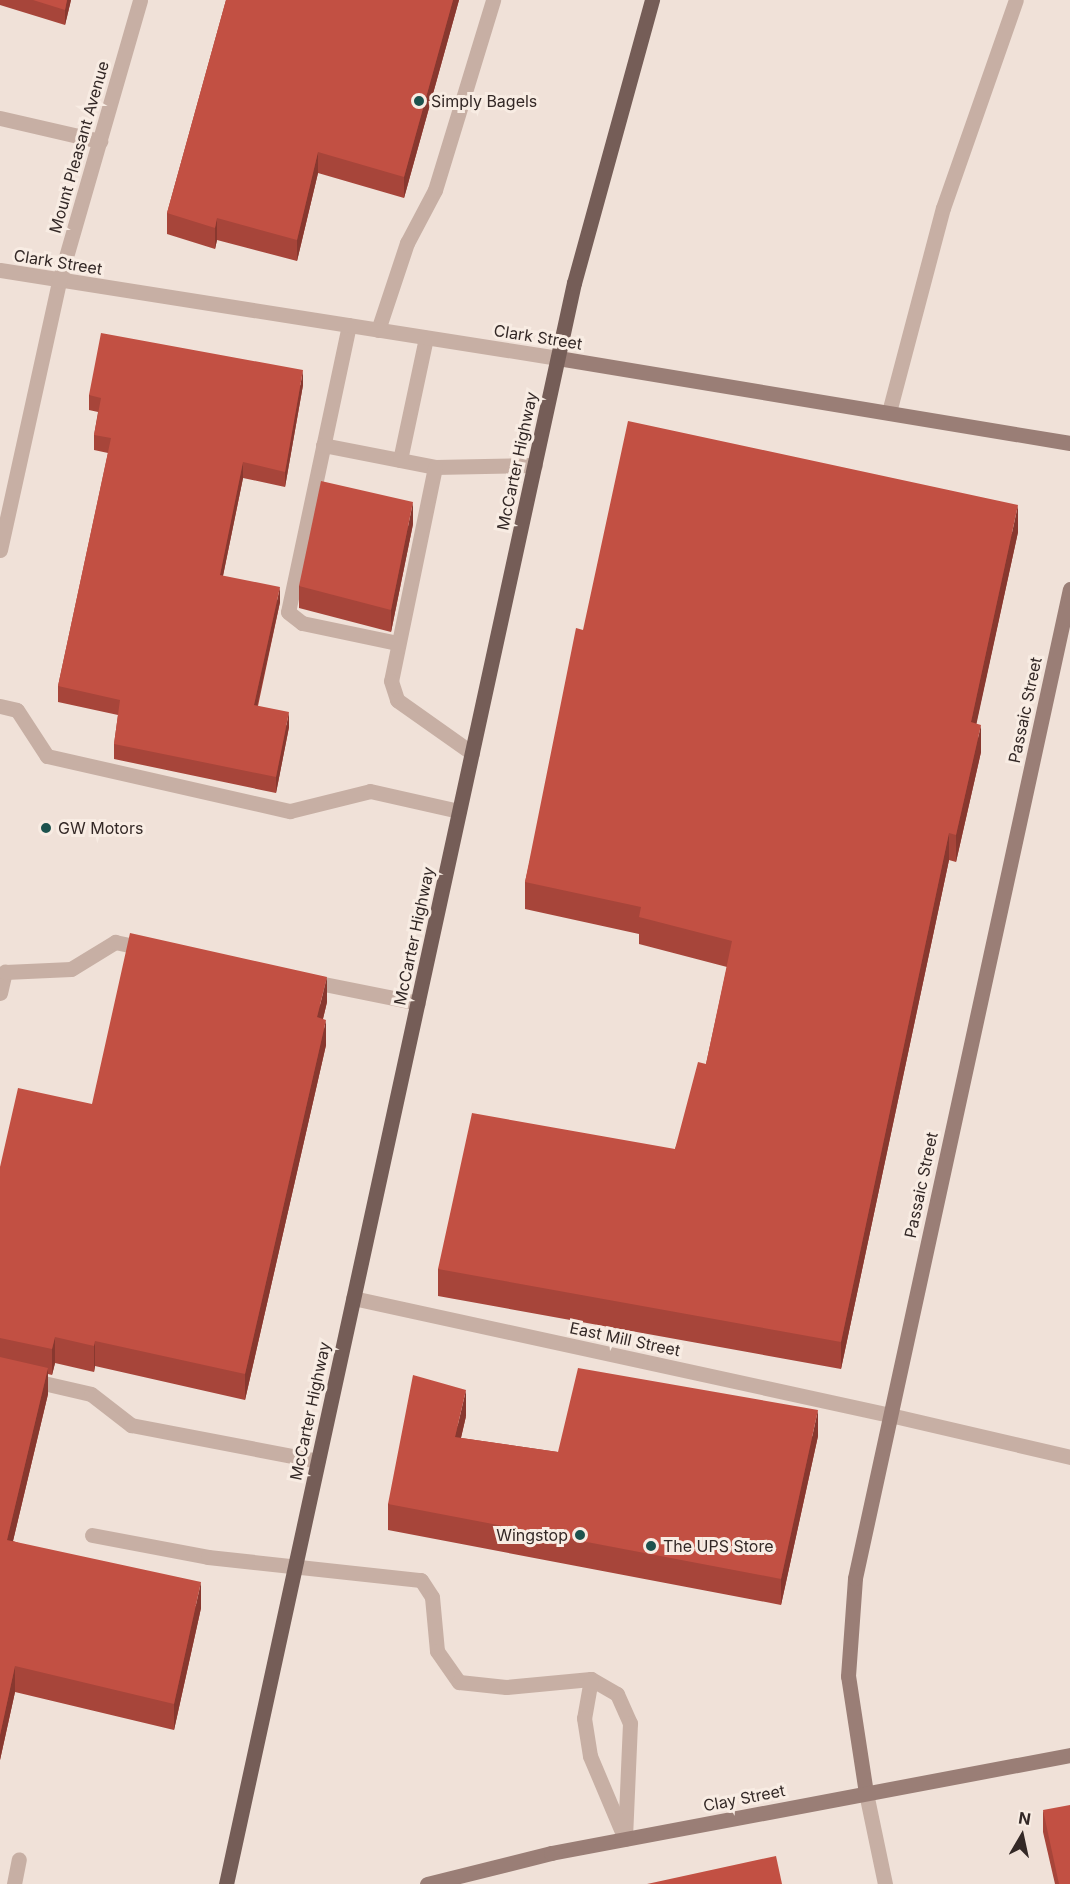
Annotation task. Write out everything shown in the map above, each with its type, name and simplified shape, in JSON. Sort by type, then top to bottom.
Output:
[{"type":"main road","name":"McCarter Highway","points":[[226,1884],[558,358],[596,196],[652,0]]},
{"type":"main road","name":"Clark Street","points":[[558,358],[1070,443]]},
{"type":"main road","name":"Passaic Street","points":[[866,1793],[850,1708],[848,1643],[855,1578],[1070,589]]},
{"type":"main road","name":"Clay Street","points":[[428,1884],[625,1839],[1070,1755]]},
{"type":"street","name":"Mount Pleasant Avenue","points":[[0,550],[59,281],[140,0]]},
{"type":"street","points":[[378,330],[407,243],[435,190],[493,0]]},
{"type":"street","points":[[889,412],[943,208],[1016,0]]},
{"type":"street","points":[[0,118],[100,141]]},
{"type":"street","name":"Clark Street","points":[[0,270],[558,358]]},
{"type":"street","points":[[349,325],[288,612],[302,623],[398,643]]},
{"type":"street","points":[[400,460],[426,338]]},
{"type":"street","points":[[323,445],[435,467],[535,465]]},
{"type":"street","points":[[435,467],[391,681],[397,700],[472,753]]},
{"type":"street","points":[[0,706],[17,710],[47,756],[290,811],[370,791],[459,811]]},
{"type":"street","points":[[0,993],[2,972],[71,969],[115,942],[162,951]]},
{"type":"street","points":[[290,977],[418,1003]]},
{"type":"street","name":"East Mill Street","points":[[353,1298],[890,1415],[1070,1457]]},
{"type":"street","points":[[0,1373],[91,1394],[131,1425],[318,1461]]},
{"type":"street","points":[[92,1535],[208,1557],[421,1580],[432,1597],[437,1651],[459,1682],[506,1687],[591,1679],[616,1694],[630,1723],[625,1839]]},
{"type":"street","points":[[591,1679],[584,1718],[590,1756],[625,1839]]},
{"type":"street","points":[[866,1793],[885,1884]]},
{"type":"street","points":[[14,1884],[19,1859]]},
{"type":"building","points":[[33,0],[67,0],[65,10]]},
{"type":"building","points":[[226,0],[453,0],[404,177],[318,152],[297,240],[217,218],[215,228],[167,213]]},
{"type":"building","points":[[101,333],[303,370],[285,472],[243,462],[220,575],[280,587],[254,705],[289,712],[276,777],[114,744],[120,700],[58,686],[111,438],[94,435],[101,398],[89,395]]},
{"type":"building","points":[[628,421],[1018,505],[971,722],[981,725],[956,835],[949,833],[841,1342],[438,1269],[472,1113],[675,1149],[698,1062],[706,1064],[732,941],[639,917],[641,907],[525,882],[576,628],[583,630]]},
{"type":"building","points":[[321,481],[413,502],[391,610],[299,586]]},
{"type":"building","points":[[130,933],[327,977],[317,1017],[326,1020],[245,1374],[95,1341],[94,1346],[55,1337],[52,1349],[0,1338],[0,1167],[18,1088],[92,1104]]},
{"type":"building","points":[[0,1357],[48,1368],[7,1540],[201,1582],[174,1704],[15,1666],[0,1735]]},
{"type":"building","points":[[578,1368],[818,1410],[781,1579],[388,1504],[413,1375],[466,1390],[455,1437],[558,1452]]},
{"type":"building","points":[[1070,1805],[1070,1884],[1059,1884],[1043,1810]]},
{"type":"building","points":[[776,1856],[782,1884],[647,1884]]},
{"type":"place","name":"Simply Bagels","points":[[419,101]]},
{"type":"place","name":"GW Motors","points":[[46,828]]},
{"type":"place","name":"Wingstop","points":[[580,1535]]},
{"type":"place","name":"The UPS Store","points":[[651,1546]]}]
